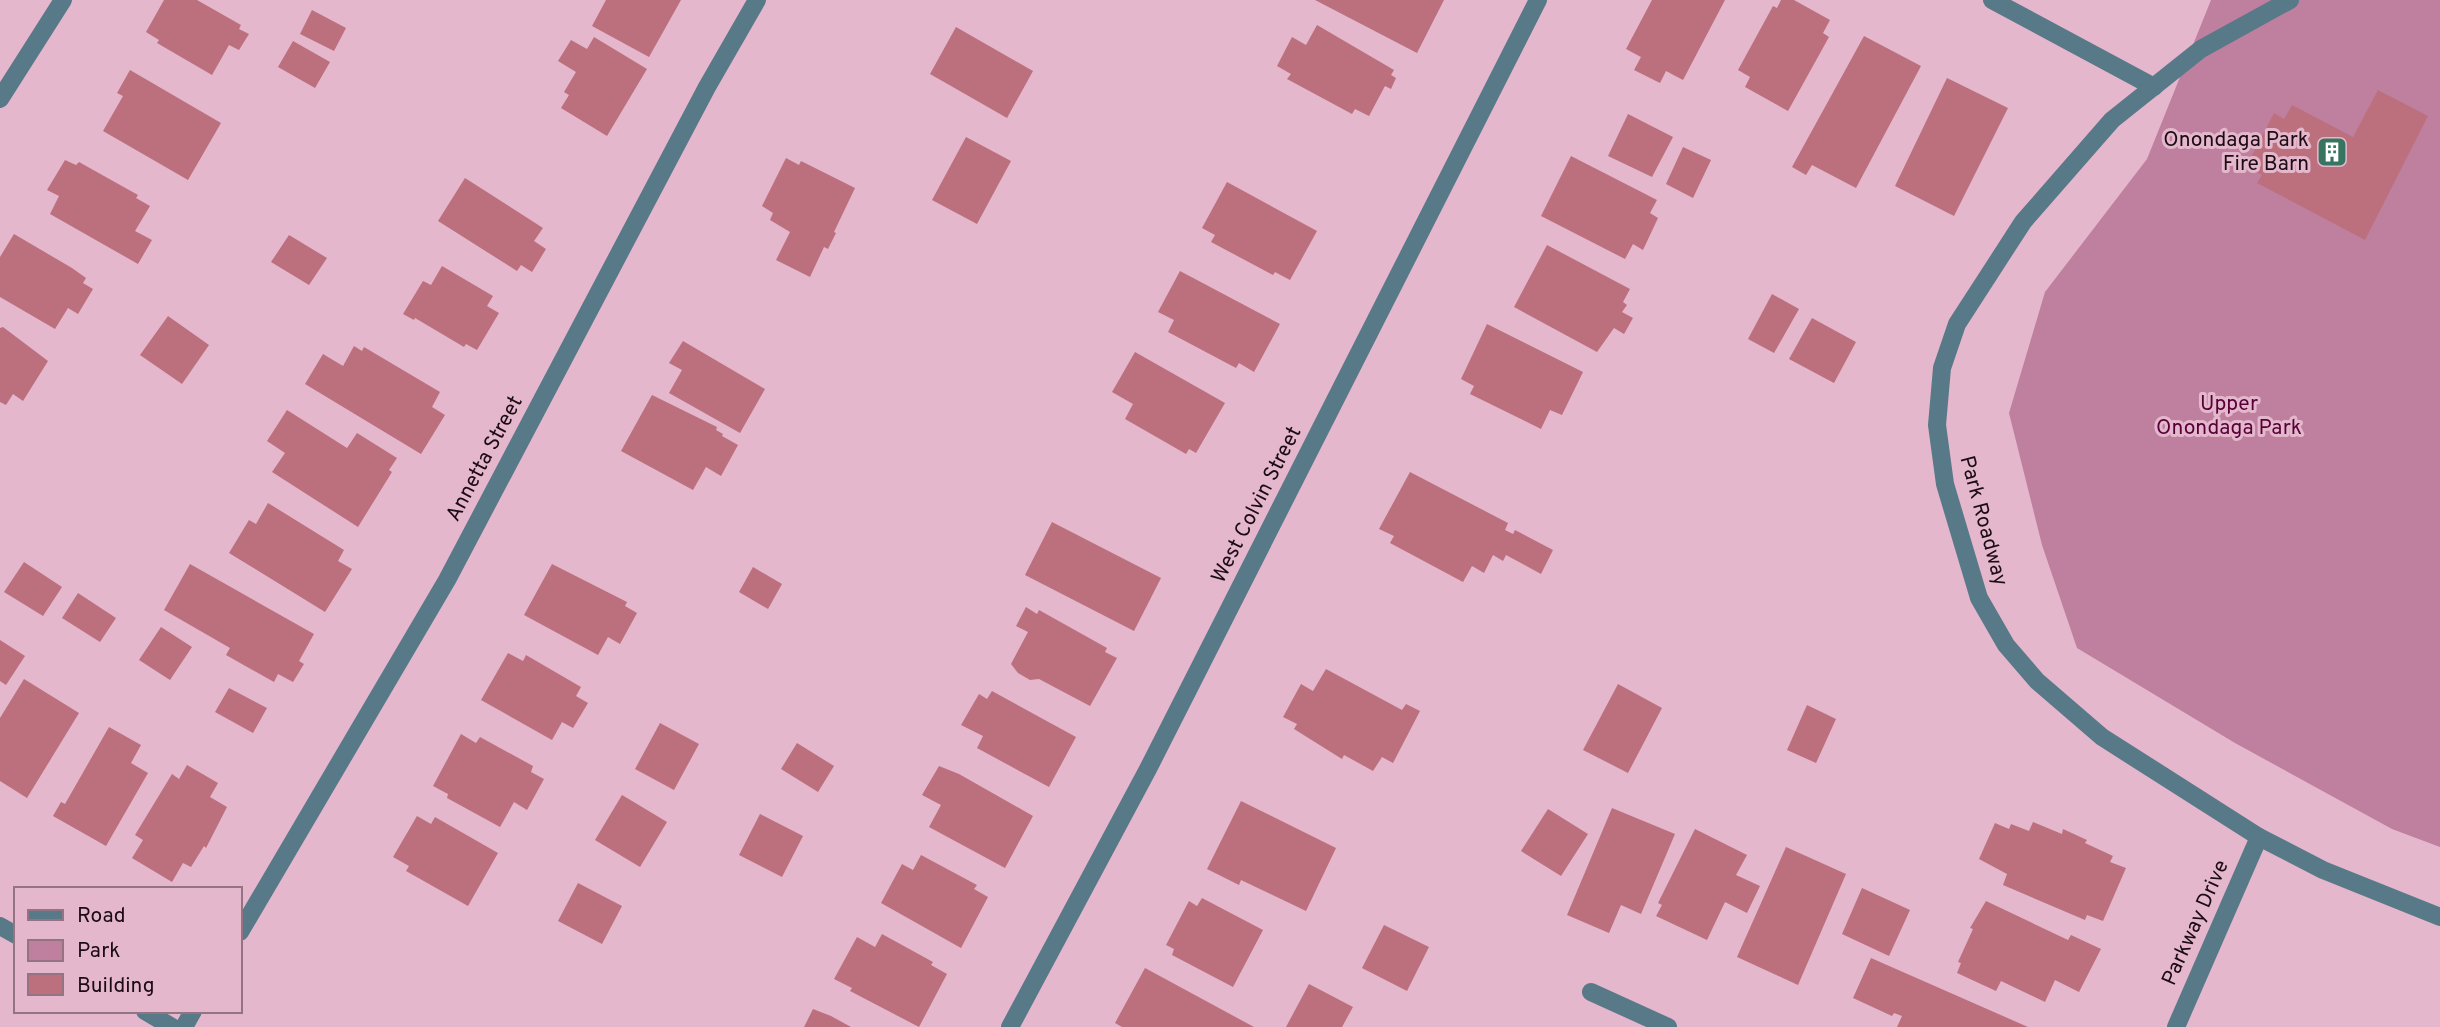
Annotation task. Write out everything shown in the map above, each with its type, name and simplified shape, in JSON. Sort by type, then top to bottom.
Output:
[{"type":"street","points":[[0,99],[62,0]]},
{"type":"street","name":"Annetta Street","points":[[242,929],[447,580],[707,87],[757,0]]},
{"type":"street","name":"West Colvin Street","points":[[1010,1027],[1148,769],[1538,0]]},
{"type":"street","points":[[1992,0],[2154,87]]},
{"type":"street","name":"Park Roadway","points":[[2290,0],[2201,49],[2112,120],[2023,222],[1957,324],[1942,368],[1937,425],[1945,484],[1979,598],[2006,645],[2037,681],[2102,737],[2259,837],[2323,870],[2440,917]]},
{"type":"street","name":"Parkway Drive","points":[[2176,1027],[2259,837]]},
{"type":"street","points":[[1591,992],[1668,1027]]},
{"type":"street","points":[[148,1013],[172,1027]]},
{"type":"green space","name":"Upper Onondaga Park","points":[[2211,0],[2440,0],[2440,847],[2392,829],[2235,743],[2077,648],[2042,545],[2009,413],[2045,292],[2147,159]]},
{"type":"building","points":[[164,0],[197,0],[241,25],[239,29],[249,34],[239,50],[229,45],[212,75],[157,43],[159,40],[146,32]]},
{"type":"building","points":[[606,0],[681,0],[649,57],[592,26]]},
{"type":"building","points":[[1315,0],[1444,0],[1417,53]]},
{"type":"building","points":[[1652,0],[1725,0],[1683,80],[1666,71],[1660,83],[1634,70],[1641,57],[1626,49]]},
{"type":"building","points":[[1781,0],[1794,0],[1830,20],[1823,33],[1829,37],[1788,111],[1745,87],[1750,77],[1738,70],[1773,6],[1777,8]]},
{"type":"building","points":[[312,10],[346,28],[334,51],[300,34]]},
{"type":"building","points":[[1317,25],[1394,70],[1391,75],[1396,78],[1391,89],[1385,86],[1369,116],[1355,109],[1352,114],[1287,79],[1291,74],[1277,66],[1292,37],[1306,45]]},
{"type":"building","points":[[956,27],[1033,71],[1007,118],[930,74]]},
{"type":"building","points":[[1864,36],[1921,66],[1856,188],[1812,165],[1806,175],[1792,167]]},
{"type":"building","points":[[594,37],[647,69],[607,136],[561,108],[569,95],[564,92],[576,72],[558,61],[571,40],[587,49]]},
{"type":"building","points":[[293,41],[330,62],[315,88],[278,67]]},
{"type":"building","points":[[130,70],[221,123],[188,180],[103,131],[123,96],[117,93]]},
{"type":"building","points":[[1947,78],[2008,108],[1954,216],[1895,186]]},
{"type":"building","name":"Onondaga Park Fire Barn","points":[[2378,90],[2428,116],[2365,240],[2257,183],[2262,175],[2246,167],[2274,113],[2284,119],[2292,105],[2353,137]]},
{"type":"building","points":[[1628,114],[1673,137],[1652,177],[1608,156]]},
{"type":"building","points":[[966,137],[1011,161],[977,224],[932,200]]},
{"type":"building","points":[[1683,147],[1711,160],[1693,198],[1666,184]]},
{"type":"building","points":[[1571,156],[1657,200],[1650,213],[1658,218],[1643,250],[1633,244],[1625,259],[1541,216]]},
{"type":"building","points":[[786,158],[799,165],[801,161],[855,188],[828,249],[824,247],[810,277],[776,260],[790,232],[770,220],[773,213],[762,206]]},
{"type":"building","points":[[65,160],[76,165],[79,162],[138,195],[136,198],[150,206],[135,231],[152,240],[138,264],[50,214],[59,196],[47,190]]},
{"type":"building","points":[[465,178],[543,228],[534,241],[546,249],[532,272],[521,265],[517,271],[438,221]]},
{"type":"building","points":[[1227,182],[1317,231],[1290,280],[1275,272],[1273,275],[1211,242],[1215,235],[1202,228]]},
{"type":"building","points":[[14,234],[72,268],[86,278],[83,283],[93,289],[78,314],[68,308],[55,329],[0,297],[0,257]]},
{"type":"building","points":[[289,235],[327,258],[309,285],[271,262]]},
{"type":"building","points":[[1547,245],[1630,289],[1623,302],[1627,305],[1622,312],[1633,318],[1624,334],[1614,328],[1597,352],[1514,307]]},
{"type":"building","points":[[442,266],[493,296],[487,306],[499,313],[477,350],[466,344],[464,347],[415,318],[414,320],[403,314],[423,281],[431,285]]},
{"type":"building","points":[[1180,271],[1280,324],[1254,372],[1239,363],[1236,368],[1168,332],[1174,320],[1158,312]]},
{"type":"building","points":[[1772,294],[1799,309],[1774,353],[1748,339]]},
{"type":"building","points":[[168,316],[209,345],[182,384],[140,355]]},
{"type":"building","points":[[1812,318],[1856,342],[1834,383],[1789,359]]},
{"type":"building","points":[[1487,324],[1583,372],[1562,415],[1550,410],[1541,429],[1470,394],[1474,386],[1461,379]]},
{"type":"building","points":[[3,327],[48,361],[23,401],[13,394],[6,405],[0,402],[0,328]]},
{"type":"building","points":[[683,341],[765,389],[740,433],[669,393],[682,370],[669,363]]},
{"type":"building","points":[[354,346],[362,351],[364,347],[440,392],[432,407],[445,415],[421,454],[305,384],[323,354],[343,366]]},
{"type":"building","points":[[1135,352],[1225,403],[1196,453],[1189,449],[1186,454],[1125,419],[1133,404],[1112,392]]},
{"type":"building","points":[[652,395],[717,427],[716,430],[723,434],[722,436],[738,445],[721,476],[706,467],[693,490],[621,451]]},
{"type":"building","points":[[287,410],[347,448],[357,433],[397,458],[389,470],[392,472],[358,527],[272,472],[285,453],[267,441]]},
{"type":"building","points":[[1410,472],[1508,523],[1505,530],[1513,534],[1515,530],[1553,550],[1541,574],[1506,555],[1503,561],[1493,555],[1484,573],[1472,566],[1463,582],[1390,543],[1394,536],[1379,529]]},
{"type":"building","points":[[268,503],[344,550],[338,561],[352,569],[325,612],[229,553],[249,520],[256,524]]},
{"type":"building","points":[[1052,522],[1161,578],[1134,631],[1025,575]]},
{"type":"building","points":[[24,562],[62,587],[43,616],[4,592]]},
{"type":"building","points":[[190,564],[314,634],[299,661],[304,664],[293,682],[278,674],[274,682],[226,655],[230,648],[164,610]]},
{"type":"building","points":[[552,564],[627,602],[625,606],[637,613],[620,644],[608,637],[598,655],[524,615]]},
{"type":"building","points":[[753,567],[782,584],[768,609],[739,592]]},
{"type":"building","points":[[78,593],[116,618],[100,642],[62,618]]},
{"type":"building","points":[[1026,607],[1037,614],[1039,610],[1107,648],[1105,652],[1117,658],[1090,706],[1039,679],[1030,680],[1018,673],[1011,664],[1028,632],[1016,626]]},
{"type":"building","points":[[161,627],[192,647],[170,680],[139,660]]},
{"type":"building","points":[[0,640],[25,656],[6,685],[0,681]]},
{"type":"building","points":[[508,653],[523,661],[526,655],[581,687],[576,696],[588,703],[573,728],[562,722],[552,740],[481,700]]},
{"type":"building","points":[[1326,669],[1402,710],[1406,704],[1420,711],[1393,763],[1382,757],[1373,771],[1344,755],[1342,759],[1294,729],[1297,724],[1283,717],[1301,684],[1313,691]]},
{"type":"building","points":[[24,679],[79,713],[27,798],[0,781],[0,718]]},
{"type":"building","points":[[1618,684],[1662,708],[1628,773],[1583,750]]},
{"type":"building","points":[[229,688],[267,708],[253,733],[215,712]]},
{"type":"building","points":[[992,691],[1076,737],[1049,787],[977,748],[983,736],[961,725],[979,694],[987,699]]},
{"type":"building","points":[[1807,705],[1836,719],[1816,763],[1787,750]]},
{"type":"building","points":[[660,723],[699,744],[674,790],[635,769]]},
{"type":"building","points":[[109,727],[141,745],[131,763],[148,773],[106,846],[53,816],[61,802],[65,804]]},
{"type":"building","points":[[461,734],[476,743],[480,737],[533,766],[531,772],[544,779],[527,810],[514,802],[500,827],[447,798],[448,794],[433,786]]},
{"type":"building","points":[[797,743],[834,766],[818,792],[781,769]]},
{"type":"building","points":[[187,765],[218,783],[210,797],[227,807],[206,848],[204,846],[191,867],[183,863],[172,882],[132,858],[143,840],[135,835],[172,774],[179,779]]},
{"type":"building","points":[[939,766],[959,774],[1033,816],[1005,868],[929,827],[941,805],[922,795]]},
{"type":"building","points":[[622,795],[667,822],[640,867],[595,840]]},
{"type":"building","points":[[1241,801],[1336,848],[1306,911],[1241,880],[1239,885],[1207,869]]},
{"type":"building","points":[[1612,808],[1675,834],[1641,914],[1621,905],[1609,933],[1567,915]]},
{"type":"building","points":[[1548,809],[1588,834],[1561,876],[1521,851]]},
{"type":"building","points":[[760,814],[803,836],[782,877],[739,855]]},
{"type":"building","points":[[417,816],[431,824],[435,817],[498,853],[468,906],[406,871],[409,866],[393,857]]},
{"type":"building","points":[[2033,822],[2062,834],[2063,829],[2087,840],[2085,843],[2113,856],[2110,862],[2126,868],[2103,921],[2087,915],[2085,920],[2003,885],[2007,874],[1979,859],[1995,823],[2009,829],[2011,824],[2029,831]]},
{"type":"building","points":[[1695,829],[1747,855],[1736,875],[1760,886],[1747,913],[1725,902],[1707,940],[1656,916],[1662,905],[1658,903]]},
{"type":"building","points":[[1786,847],[1846,874],[1798,985],[1737,957]]},
{"type":"building","points":[[921,855],[977,885],[974,889],[988,897],[961,948],[881,903],[902,864],[913,870]]},
{"type":"building","points":[[578,883],[622,906],[602,944],[558,921]]},
{"type":"building","points":[[1862,888],[1910,910],[1889,956],[1842,934]]},
{"type":"building","points":[[1202,898],[1263,930],[1233,987],[1172,955],[1174,949],[1166,945],[1189,901],[1197,906]]},
{"type":"building","points":[[1986,901],[2068,940],[2071,935],[2101,949],[2079,992],[2055,980],[2045,1002],[2001,981],[1996,991],[1957,973],[1961,963],[1958,962],[1973,929],[1970,928]]},
{"type":"building","points":[[1384,925],[1429,947],[1407,991],[1362,968]]},
{"type":"building","points":[[882,934],[933,962],[931,965],[947,974],[919,1027],[850,991],[852,988],[834,979],[857,937],[875,947]]},
{"type":"building","points":[[1871,958],[2028,1027],[1897,1027],[1902,1016],[1894,1013],[1892,1016],[1853,998]]},
{"type":"building","points":[[1145,968],[1254,1027],[1122,1027],[1115,1023]]},
{"type":"building","points":[[1309,984],[1353,1007],[1342,1027],[1286,1027]]},
{"type":"building","points":[[813,1009],[831,1016],[851,1027],[804,1027]]},
{"type":"place","name":"Onondaga Park Fire Barn","points":[[2332,152]]}]
